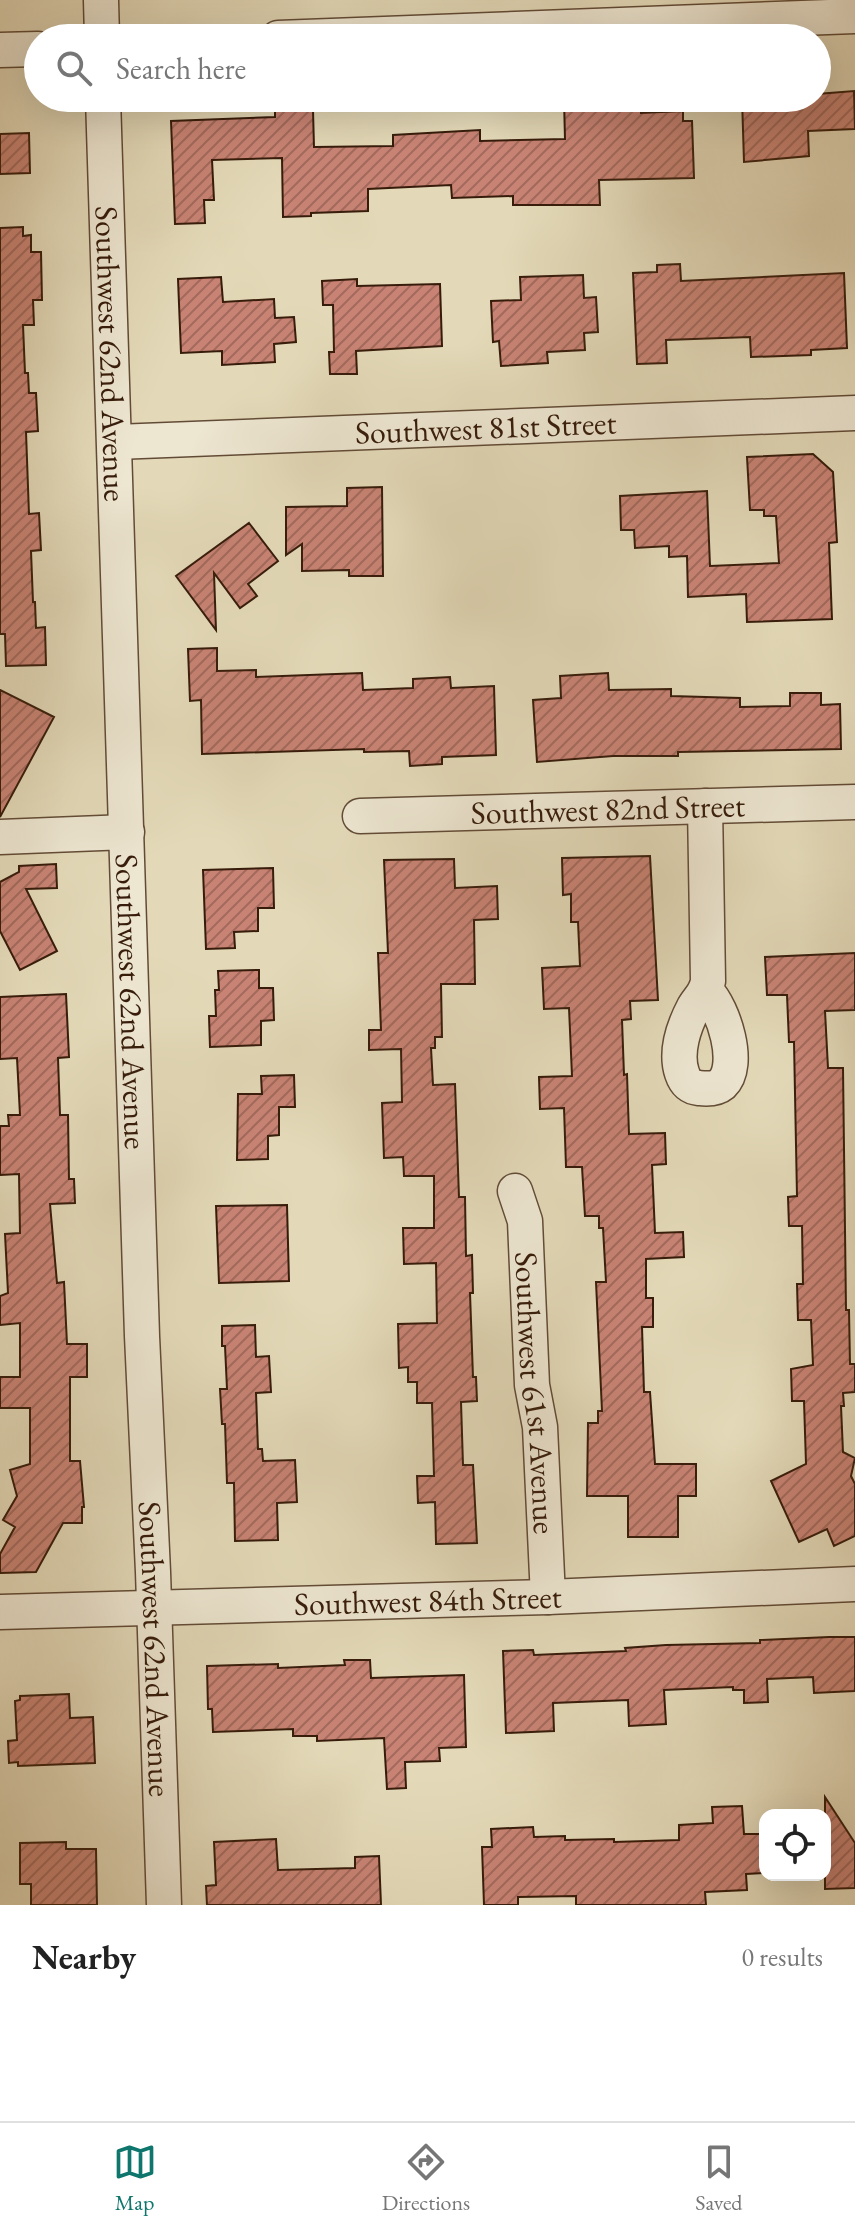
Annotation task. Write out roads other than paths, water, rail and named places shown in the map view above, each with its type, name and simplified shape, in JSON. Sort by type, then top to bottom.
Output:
[{"type":"street","points":[[101,0],[102,24]]},
{"type":"street","points":[[645,24],[855,16]]},
{"type":"street","points":[[0,50],[24,49]]},
{"type":"street","name":"Southwest 62nd Avenue","points":[[104,112],[142,1336],[155,1608],[164,1905]]},
{"type":"street","name":"Southwest 81st Street","points":[[116,442],[855,413]]},
{"type":"street","name":"Southwest 82nd Street","points":[[360,816],[855,802]]},
{"type":"street","points":[[705,806],[707,992]]},
{"type":"street","points":[[0,837],[127,832]]},
{"type":"street","name":"Southwest 61st Avenue","points":[[515,1191],[525,1221],[532,1385],[540,1427],[548,1597]]},
{"type":"street","name":"Southwest 84th Street","points":[[0,1612],[548,1597],[855,1584]]}]
